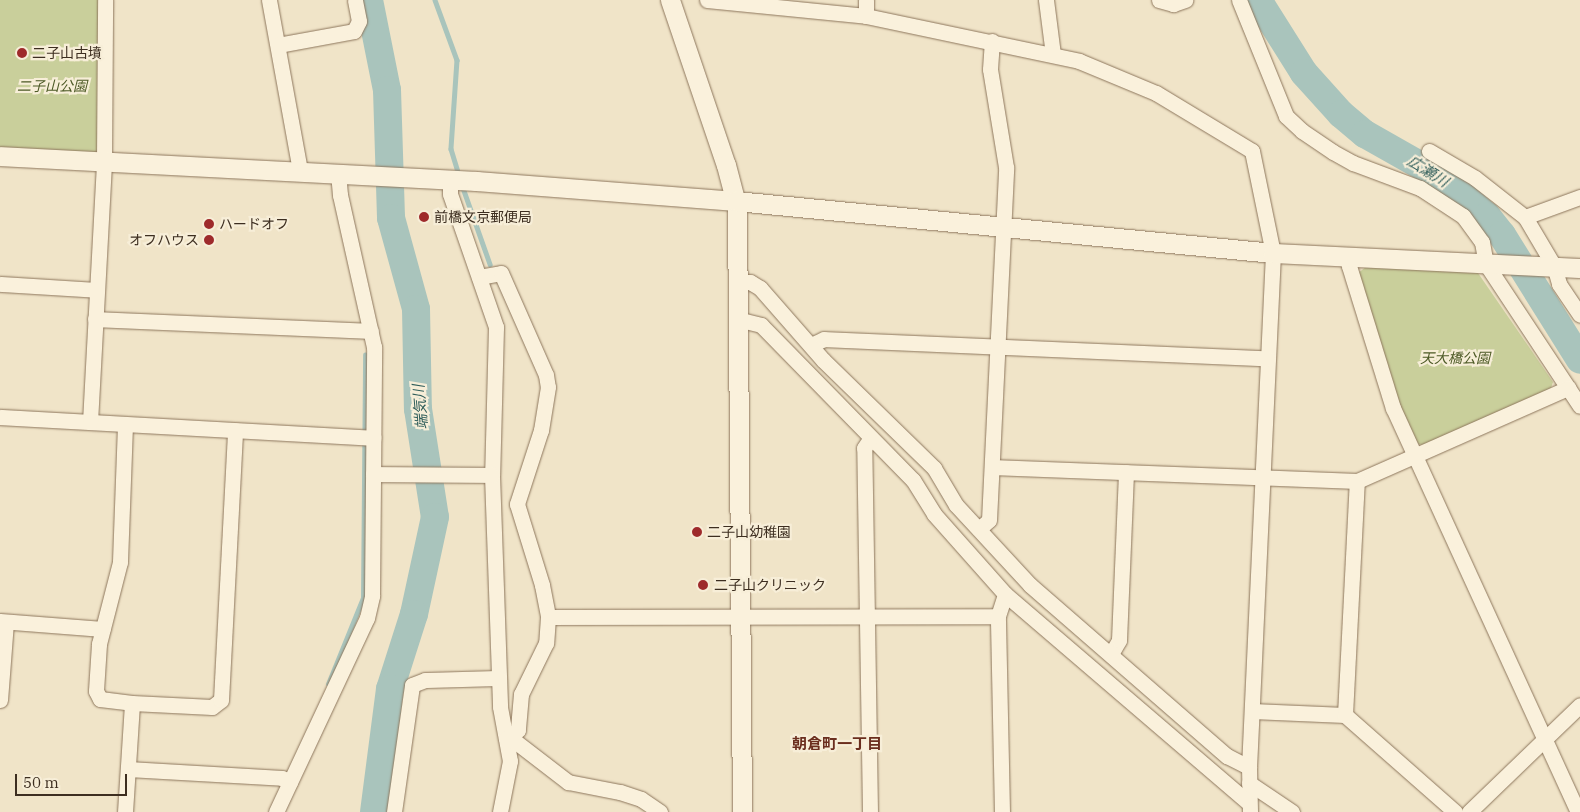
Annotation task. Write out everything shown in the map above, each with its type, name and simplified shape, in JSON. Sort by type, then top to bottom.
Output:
[{"type":"street","points":[[90,422],[104,161],[105,0]]},
{"type":"street","points":[[269,0],[300,171]]},
{"type":"street","points":[[278,45],[354,31],[359,22],[355,0]]},
{"type":"street","points":[[672,0],[736,201],[742,812]]},
{"type":"street","points":[[707,0],[866,16],[992,40],[1079,61],[1134,82],[1250,148],[1255,156],[1273,253],[1249,766],[1249,807]]},
{"type":"street","points":[[866,0],[866,16]]},
{"type":"street","points":[[1046,0],[1053,55]]},
{"type":"street","points":[[1158,0],[1173,4],[1185,0]]},
{"type":"street","points":[[1239,0],[1278,97],[1292,122],[1352,163],[1420,188],[1456,211],[1470,224],[1580,406]]},
{"type":"street","points":[[979,528],[989,520],[1006,154],[990,69],[992,40]]},
{"type":"street","points":[[1429,151],[1474,178],[1525,217],[1548,266],[1580,315]]},
{"type":"street","points":[[0,156],[450,180],[736,201],[1273,253],[1580,268]]},
{"type":"street","points":[[276,812],[370,608],[374,347],[340,195],[338,174]]},
{"type":"street","points":[[450,180],[450,194],[496,327],[492,476],[501,715],[510,766],[500,812]]},
{"type":"street","points":[[1525,217],[1580,197]]},
{"type":"street","points":[[1350,257],[1349,266],[1393,408],[1414,458],[1578,812]]},
{"type":"street","points":[[479,278],[500,273],[548,380],[541,430],[517,504],[540,579],[548,617],[546,642],[521,694],[520,715],[516,732],[506,738]]},
{"type":"street","points":[[738,282],[750,282],[760,288],[811,345],[934,468],[956,505],[1030,585],[1227,756],[1249,766]]},
{"type":"street","points":[[0,284],[97,290]]},
{"type":"street","points":[[95,319],[370,330]]},
{"type":"street","points":[[737,319],[761,325],[870,439],[913,480],[934,514],[1005,594],[1249,807]]},
{"type":"street","points":[[811,345],[824,339],[1268,358]]},
{"type":"street","points":[[992,467],[1358,481],[1414,458],[1568,388]]},
{"type":"street","points":[[0,417],[373,438]]},
{"type":"street","points":[[125,425],[120,562],[99,644],[97,696],[100,699],[132,703],[212,706],[219,704],[235,430]]},
{"type":"street","points":[[870,439],[864,448],[870,812]]},
{"type":"street","points":[[1111,654],[1119,640],[1126,472]]},
{"type":"street","points":[[373,474],[492,476]]},
{"type":"street","points":[[1345,715],[1358,481]]},
{"type":"street","points":[[1002,812],[998,616],[1005,594]]},
{"type":"street","points":[[548,617],[998,616]]},
{"type":"street","points":[[0,700],[3,622],[103,629]]},
{"type":"street","points":[[394,812],[412,685],[425,680],[499,678]]},
{"type":"street","points":[[125,812],[132,703]]},
{"type":"street","points":[[1469,812],[1544,736],[1580,705]]},
{"type":"street","points":[[1252,711],[1345,715],[1455,812]]},
{"type":"street","points":[[501,715],[511,720],[520,715]]},
{"type":"street","points":[[506,738],[516,742],[568,782],[620,792],[641,799],[660,812]]},
{"type":"street","points":[[128,769],[282,778],[290,782]]},
{"type":"street","points":[[1249,782],[1292,812]]},
{"type":"green space","name":"二子山公園","points":[[0,0],[105,0],[104,161],[0,156]]},
{"type":"green space","name":"天大橋公園","points":[[1366,267],[1478,273],[1553,382],[1550,391],[1425,446],[1416,443],[1398,404],[1358,273]]},
{"type":"waterway","name":"端気川","points":[[369,0],[387,90],[391,218],[416,309],[418,409],[435,517],[414,614],[390,689],[374,812]]},
{"type":"waterway","points":[[435,0],[457,60],[451,149],[459,176]]},
{"type":"waterway","name":"広瀬川","points":[[1258,0],[1304,73],[1341,114],[1365,134],[1441,177],[1487,216],[1502,235],[1580,360]]},
{"type":"waterway","points":[[462,185],[490,264]]},
{"type":"waterway","points":[[328,684],[363,598],[365,355]]},
{"type":"place","name":"二子山古墳","points":[[22,53]]},
{"type":"place","name":"前橋文京郵便局","points":[[424,217]]},
{"type":"place","name":"ハードオフ","points":[[209,224]]},
{"type":"place","name":"オフハウス","points":[[209,240]]},
{"type":"place","name":"二子山幼稚園","points":[[697,532]]},
{"type":"place","name":"二子山クリニック","points":[[703,585]]},
{"type":"district","name":"朝倉町一丁目","points":[[837,744]]}]
